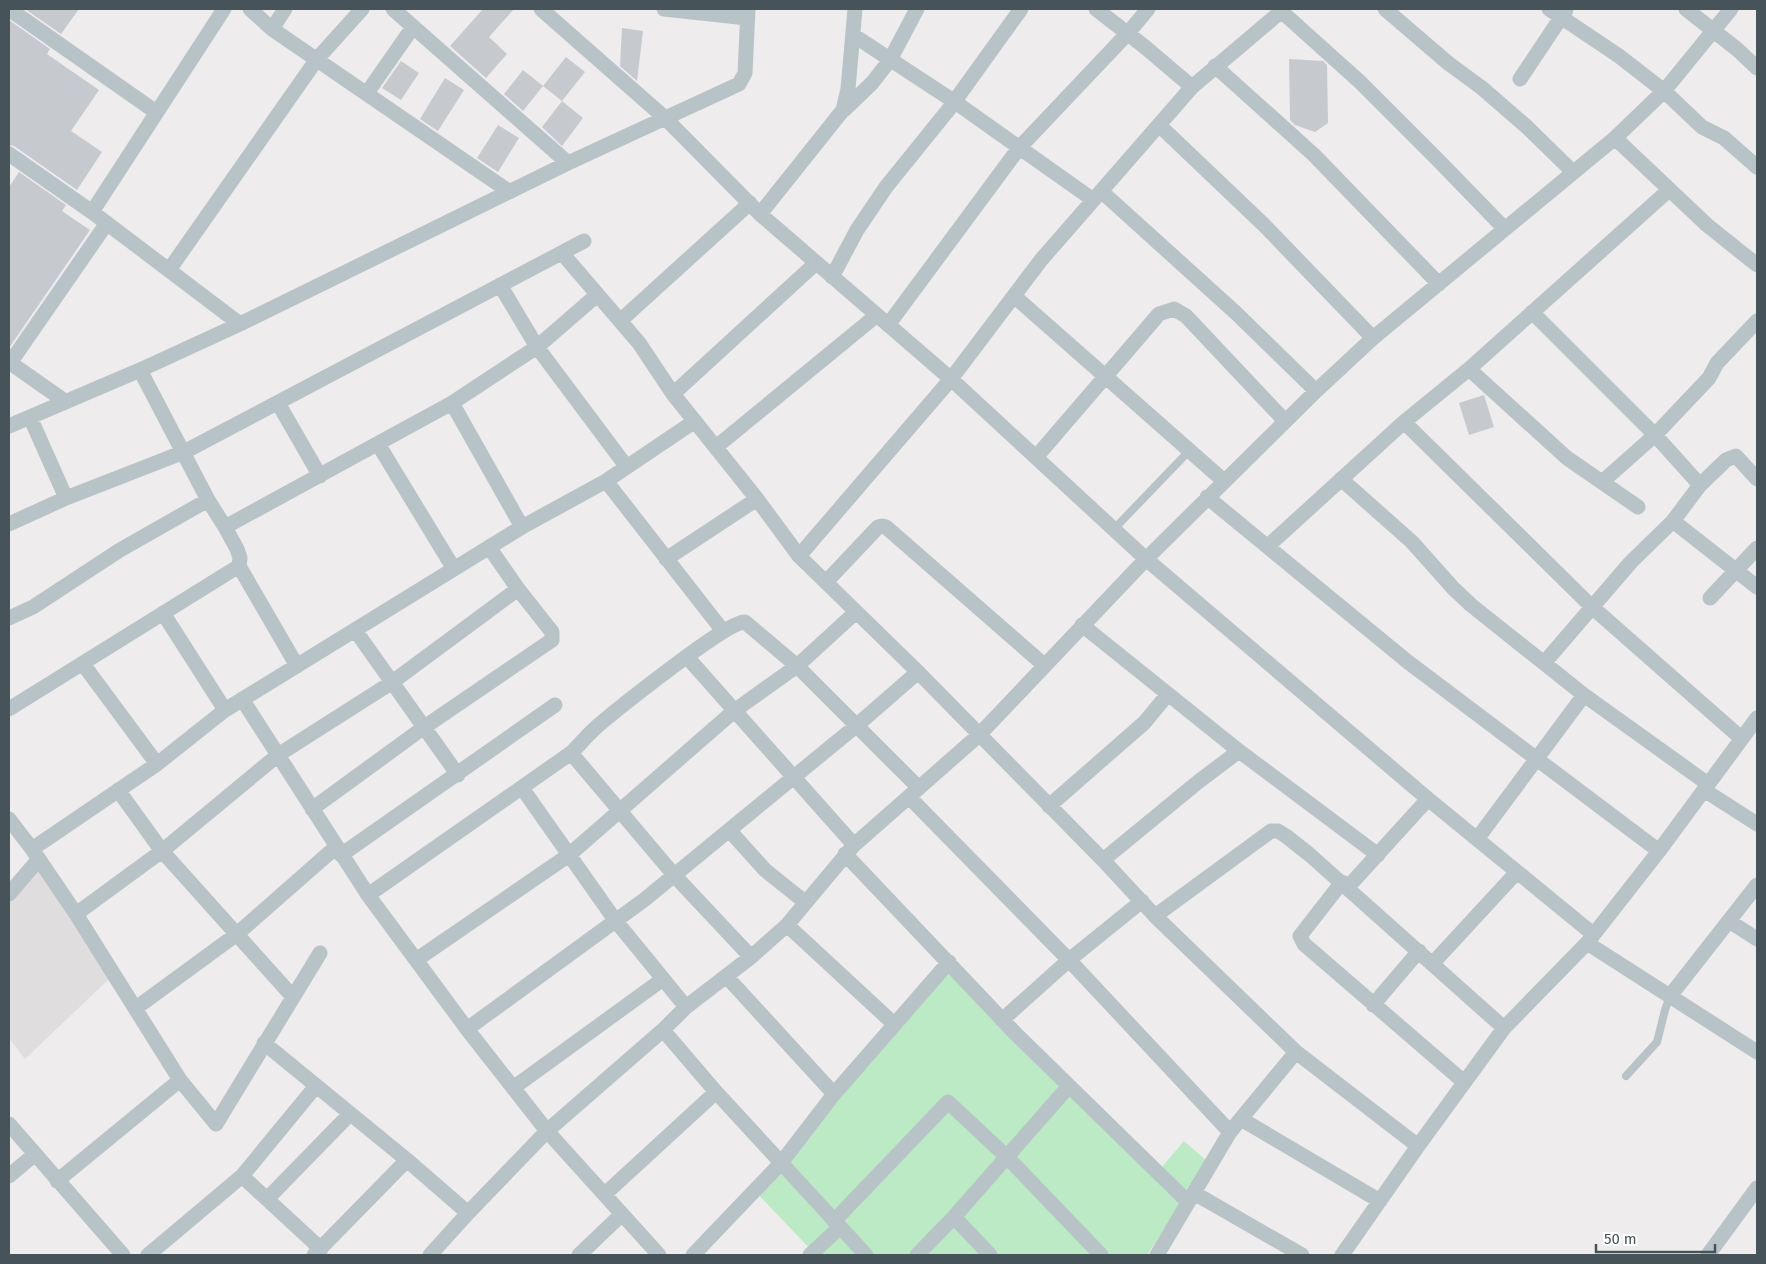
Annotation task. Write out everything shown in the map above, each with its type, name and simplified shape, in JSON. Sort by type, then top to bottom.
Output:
[{"type":"street","points":[[9,9],[156,112]]},
{"type":"street","points":[[92,212],[224,9]]},
{"type":"street","points":[[250,9],[272,29],[510,192]]},
{"type":"street","points":[[272,29],[285,9]]},
{"type":"street","points":[[169,270],[317,59],[362,9]]},
{"type":"street","points":[[393,9],[568,163]]},
{"type":"street","points":[[541,9],[665,118],[760,214],[951,378],[1146,559],[1428,799],[1517,872],[1590,939],[1670,996],[1757,1052]]},
{"type":"street","points":[[9,426],[140,370],[240,324],[568,163],[739,84],[745,73],[748,14],[664,9]]},
{"type":"street","points":[[843,110],[848,90],[855,9]]},
{"type":"street","points":[[760,214],[843,110],[872,83],[890,60],[917,9]]},
{"type":"street","points":[[832,277],[856,230],[881,193],[955,102],[1021,9]]},
{"type":"street","points":[[1096,9],[1168,65],[1192,87]]},
{"type":"street","points":[[716,447],[882,320],[1019,148],[1128,33],[1148,9]]},
{"type":"street","points":[[1385,9],[1527,127],[1573,172]]},
{"type":"street","points":[[1686,9],[1713,29],[1757,68]]},
{"type":"street","points":[[430,1255],[547,1131],[663,1030],[686,1007],[787,925],[849,849],[978,734],[1207,497],[1316,391],[1374,338],[1615,138],[1664,91],[1731,9]]},
{"type":"street","points":[[799,556],[951,378],[1041,260],[1096,195],[1192,87],[1282,10],[1343,69],[1360,82],[1505,229]]},
{"type":"street","points":[[1520,79],[1559,11],[1664,91],[1702,126],[1724,138],[1757,167]]},
{"type":"street","points":[[367,94],[413,27]]},
{"type":"street","points":[[853,35],[955,102],[1019,148],[1096,195],[1236,313],[1316,391]]},
{"type":"street","points":[[1215,66],[1314,155],[1439,284]]},
{"type":"street","points":[[1158,125],[1264,225],[1374,338]]},
{"type":"street","points":[[1615,138],[1707,224],[1755,258]]},
{"type":"street","points":[[9,154],[107,223],[240,324]]},
{"type":"street","points":[[1268,546],[1404,422],[1469,369],[1669,190]]},
{"type":"street","points":[[620,321],[750,203]]},
{"type":"street","points":[[66,402],[9,363],[107,223]]},
{"type":"street","points":[[9,524],[66,498],[184,452],[584,241]]},
{"type":"street","points":[[562,253],[639,342],[673,394],[757,499],[799,556],[918,672],[1103,860],[1155,916],[1296,1052],[1418,1146]]},
{"type":"street","points":[[673,394],[816,263]]},
{"type":"street","points":[[500,285],[537,347],[626,466]]},
{"type":"street","points":[[225,527],[452,403],[537,347],[598,295]]},
{"type":"street","points":[[1014,296],[1224,481]]},
{"type":"street","points":[[1037,456],[1159,314],[1174,309],[1186,316],[1285,421]]},
{"type":"street","points":[[1532,312],[1655,435],[1700,485]]},
{"type":"street","points":[[1602,482],[1655,435],[1709,378],[1717,362],[1757,322]]},
{"type":"street","points":[[1469,369],[1567,458],[1638,507]]},
{"type":"street","points":[[140,370],[208,500],[237,549],[240,558],[239,566],[297,666]]},
{"type":"street","points":[[278,403],[320,476]]},
{"type":"street","points":[[452,403],[522,526]]},
{"type":"street","points":[[30,417],[66,498]]},
{"type":"street","points":[[9,894],[35,854],[118,790],[157,764],[225,710],[522,526],[606,481],[695,421]]},
{"type":"street","points":[[1404,422],[1592,607],[1741,738]]},
{"type":"street","points":[[378,444],[454,569]]},
{"type":"street","points":[[1544,663],[1631,562],[1672,521],[1700,485],[1726,460],[1736,456],[1757,479]]},
{"type":"street","points":[[1341,479],[1412,542],[1452,588],[1471,605],[1584,695],[1757,824]]},
{"type":"street","points":[[606,481],[723,632]]},
{"type":"street","points":[[1207,497],[1408,662],[1659,851]]},
{"type":"street","points":[[666,559],[757,499]]},
{"type":"street","points":[[9,618],[33,607],[120,550],[208,500]]},
{"type":"street","points":[[1672,521],[1757,587]]},
{"type":"street","points":[[826,582],[878,527],[886,527],[1044,665]]},
{"type":"street","points":[[312,809],[423,728],[552,640],[552,632],[518,589],[489,547]]},
{"type":"street","points":[[1710,598],[1757,548]]},
{"type":"street","points":[[9,709],[239,566]]},
{"type":"street","points":[[76,914],[162,852],[278,755],[391,683],[518,589]]},
{"type":"street","points":[[416,960],[569,855],[734,711],[797,666],[856,612]]},
{"type":"street","points":[[163,613],[225,710]]},
{"type":"street","points":[[368,895],[571,753],[600,724],[687,657],[738,622],[744,622],[797,666],[856,726],[914,792],[1230,1132]]},
{"type":"street","points":[[1082,625],[1239,751],[1378,855]]},
{"type":"street","points":[[355,630],[458,775]]},
{"type":"street","points":[[687,657],[793,777],[849,849],[1002,1020],[1191,1198],[1302,1255]]},
{"type":"street","points":[[83,664],[157,764]]},
{"type":"street","points":[[467,1029],[644,900],[856,726],[918,672]]},
{"type":"street","points":[[1049,806],[1144,723],[1168,694]]},
{"type":"street","points":[[1477,839],[1584,695]]},
{"type":"street","points":[[242,699],[368,895],[467,1029],[547,1131],[659,1255]]},
{"type":"street","points":[[136,1008],[237,934],[339,851],[458,775],[555,705]]},
{"type":"street","points":[[1342,1255],[1504,1028],[1590,939],[1659,851],[1757,718]]},
{"type":"street","points":[[1103,860],[1239,751]]},
{"type":"street","points":[[571,753],[674,876],[751,956]]},
{"type":"street","points":[[522,788],[616,920],[686,1007]]},
{"type":"street","points":[[118,790],[162,852],[293,997]]},
{"type":"street","points":[[1428,799],[1378,855],[1345,885],[1300,936],[1304,944],[1464,1082]]},
{"type":"street","points":[[9,819],[76,914],[180,1080],[216,1124],[320,953]]},
{"type":"street","points":[[729,830],[765,870],[805,902]]},
{"type":"street","points":[[1155,916],[1271,831],[1278,831],[1345,885],[1504,1028]]},
{"type":"street","points":[[1433,964],[1517,872]]},
{"type":"street","points":[[1670,996],[1757,885]]},
{"type":"street","points":[[1002,1020],[1069,960],[1142,901]]},
{"type":"street","points":[[1729,921],[1757,939]]},
{"type":"street","points":[[787,925],[894,1024]]},
{"type":"street","points":[[1373,1005],[1419,951]]},
{"type":"street","points":[[693,1255],[781,1163],[834,1094],[949,962]]},
{"type":"street","points":[[726,976],[834,1094]]},
{"type":"street","points":[[513,1088],[663,979]]},
{"type":"street","points":[[663,1030],[716,1092],[866,1255]]},
{"type":"street","points":[[264,1043],[407,1160],[468,1213]]},
{"type":"street","points":[[1158,1255],[1230,1132],[1296,1052]]},
{"type":"street","points":[[57,1181],[180,1080]]},
{"type":"street","points":[[148,1255],[242,1176],[316,1086]]},
{"type":"street","points":[[917,1255],[954,1217],[1070,1086]]},
{"type":"street","points":[[605,1194],[716,1092]]},
{"type":"street","points":[[810,1255],[948,1102],[1007,1157],[1101,1255]]},
{"type":"street","points":[[267,1199],[350,1114]]},
{"type":"street","points":[[1241,1119],[1380,1201]]},
{"type":"street","points":[[9,1124],[123,1255]]},
{"type":"street","points":[[9,1176],[35,1154]]},
{"type":"street","points":[[242,1176],[267,1199],[317,1252],[407,1160]]},
{"type":"street","points":[[1708,1255],[1757,1188]]},
{"type":"street","points":[[579,1255],[621,1215]]},
{"type":"street","points":[[954,1217],[990,1255]]},
{"type":"lane","points":[[1114,529],[1190,450]]},
{"type":"lane","points":[[1626,1076],[1657,1042],[1670,996]]},
{"type":"shaded area","points":[[38,869],[109,979],[25,1059],[9,1038],[9,903]]},
{"type":"green space","points":[[948,963],[1162,1167],[1184,1141],[1208,1162],[1147,1255],[816,1255],[754,1190]]},
{"type":"building","points":[[25,9],[79,9],[61,34]]},
{"type":"building","points":[[483,9],[514,9],[489,37],[507,54],[486,78],[450,46]]},
{"type":"building","points":[[9,20],[50,49],[47,54],[99,90],[71,131],[102,152],[77,190],[14,146],[9,145]]},
{"type":"building","points":[[622,28],[643,31],[637,81],[620,66]]},
{"type":"building","points":[[566,57],[585,72],[562,101],[543,86]]},
{"type":"building","points":[[1289,59],[1323,61],[1327,65],[1328,123],[1315,132],[1295,125],[1290,120]]},
{"type":"building","points":[[401,61],[419,73],[401,100],[382,88]]},
{"type":"building","points":[[523,70],[543,86],[523,111],[504,94]]},
{"type":"building","points":[[445,78],[464,90],[438,131],[420,119]]},
{"type":"building","points":[[562,101],[583,118],[562,146],[542,127]]},
{"type":"building","points":[[498,125],[519,138],[498,172],[477,158]]},
{"type":"building","points":[[19,172],[66,205],[62,211],[90,230],[9,348],[9,187]]},
{"type":"building","points":[[1484,395],[1494,427],[1469,435],[1459,403]]}]
